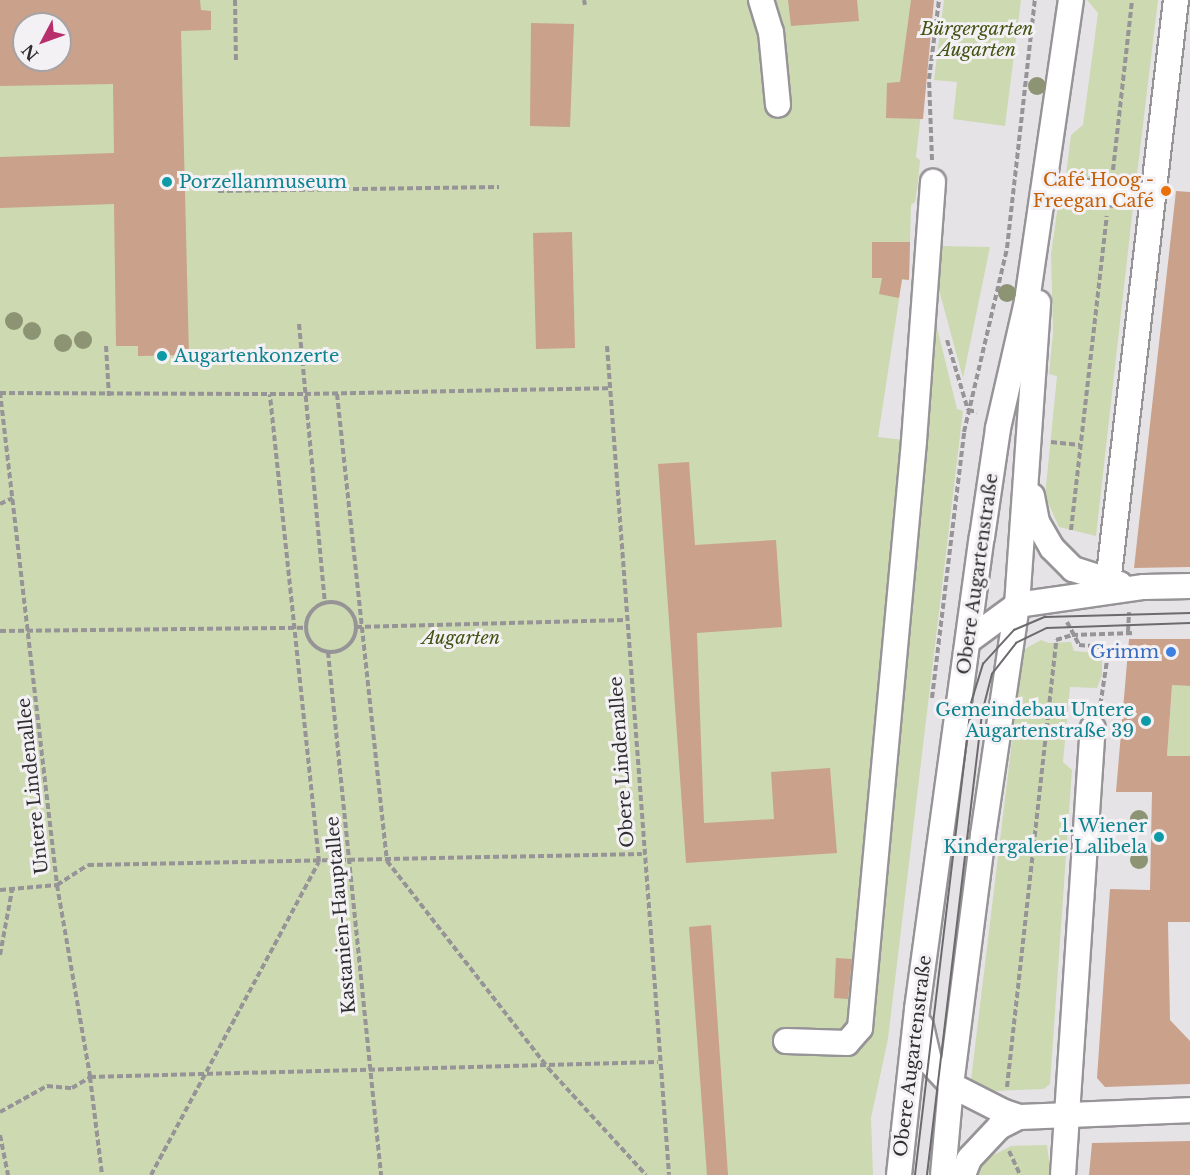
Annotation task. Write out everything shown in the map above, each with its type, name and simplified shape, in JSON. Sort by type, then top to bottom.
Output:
[{"type":"street","points":[[761,0],[771,32],[778,105]]},
{"type":"street","name":"Obere Augartenstraße","points":[[899,1175],[917,1009],[998,428],[1027,301],[1071,0]]},
{"type":"street","points":[[1128,586],[1153,195],[1176,0]]},
{"type":"street","points":[[786,1041],[847,1043],[860,1028],[914,441],[933,182]]},
{"type":"street","points":[[1045,190],[1153,195]]},
{"type":"street","name":"Obere Augartenstraße","points":[[943,1175],[951,1085],[1017,605],[1045,190]]},
{"type":"street","points":[[1027,462],[1037,522],[1059,555],[1074,569],[1128,586]]},
{"type":"street","points":[[968,641],[1017,605],[1128,586],[1190,586]]},
{"type":"street","points":[[1063,1175],[1094,728]]},
{"type":"street","points":[[917,1009],[929,1061],[951,1085],[1007,1119],[1066,1114],[1190,1110]]},
{"type":"street","points":[[963,1175],[969,1159],[1007,1119]]},
{"type":"path","points":[[235,0],[236,62]]},
{"type":"path","points":[[933,182],[929,79],[939,0]]},
{"type":"path","points":[[948,563],[968,410],[1006,248],[1035,0]]},
{"type":"path","points":[[1059,555],[1070,545],[1132,0]]},
{"type":"path","points":[[218,190],[499,187]]},
{"type":"path","points":[[299,324],[325,603]]},
{"type":"path","points":[[946,334],[968,410]]},
{"type":"path","points":[[106,346],[109,396]]},
{"type":"path","name":"Obere Lindenallee","points":[[607,346],[642,854],[669,1175]]},
{"type":"path","points":[[0,393],[109,396],[609,388]]},
{"type":"path","name":"Untere Lindenallee","points":[[0,393],[31,632],[57,885],[90,1077],[102,1175]]},
{"type":"path","points":[[152,1175],[210,1071],[319,862],[270,394]]},
{"type":"path","points":[[337,394],[359,627],[387,861],[548,1068],[646,1175]]},
{"type":"path","points":[[968,410],[983,412]]},
{"type":"path","points":[[1047,442],[1080,445]]},
{"type":"path","points":[[0,504],[13,498]]},
{"type":"path","points":[[1128,586],[1128,633]]},
{"type":"path","points":[[1059,598],[1072,635],[1079,645],[1100,647],[1108,654],[1106,687],[1094,728]]},
{"type":"path","points":[[325,603],[347,608],[359,627],[350,644],[328,652],[313,644],[306,628],[312,612],[325,603]]},
{"type":"path","points":[[359,627],[625,620]]},
{"type":"path","points":[[0,632],[306,628]]},
{"type":"path","points":[[1020,1175],[1007,1119],[1056,640],[1072,635],[1135,633]]},
{"type":"path","name":"Kastanien-Hauptallee","points":[[328,652],[381,1175]]},
{"type":"path","points":[[0,890],[57,885],[88,865],[350,862],[642,854]]},
{"type":"path","points":[[0,955],[12,890]]},
{"type":"path","points":[[0,1112],[47,1086],[72,1088],[90,1077],[210,1071],[548,1068],[658,1062]]},
{"type":"path","points":[[0,1135],[8,1175]]},
{"type":"green space","name":"Augarten","points":[[0,0],[934,0],[916,157],[920,160],[918,182],[915,202],[911,205],[909,280],[902,280],[878,437],[921,442],[933,311],[957,409],[963,411],[888,1039],[871,1118],[873,1175],[0,1175]]},
{"type":"green space","name":"Bürgergarten Augarten","points":[[944,0],[1021,0],[1005,126],[953,119],[957,82],[934,80]]},
{"type":"green space","points":[[1087,0],[1158,0],[1136,183],[1068,179],[1066,175],[1071,135],[1083,125],[1098,13]]},
{"type":"green space","points":[[1063,202],[1133,207],[1096,536],[1059,527],[1045,496],[1057,376],[1049,374],[1053,333],[1051,254],[1058,205]]},
{"type":"green space","points":[[941,246],[990,247],[963,378],[936,279]]},
{"type":"green space","points":[[1041,640],[1049,643],[1071,642],[1074,651],[1098,653],[1102,659],[1102,675],[1097,688],[1070,687],[1063,762],[1072,770],[1050,1084],[1044,1089],[992,1091],[977,1089],[971,1080],[1023,650]]},
{"type":"green space","points":[[1172,685],[1190,686],[1190,756],[1167,756]]},
{"type":"green space","points":[[1047,1145],[1051,1175],[974,1175],[986,1159],[1011,1146]]},
{"type":"building","points":[[0,0],[200,0],[201,10],[211,11],[211,30],[181,31],[189,355],[138,356],[138,346],[116,346],[114,204],[0,208],[0,157],[114,153],[113,84],[0,86]]},
{"type":"building","points":[[788,0],[857,0],[859,21],[791,26]]},
{"type":"building","points":[[911,0],[934,0],[923,119],[886,118],[887,83],[900,82]]},
{"type":"building","points":[[531,23],[574,24],[570,127],[530,126]]},
{"type":"building","points":[[1176,191],[1190,192],[1190,567],[1134,568]]},
{"type":"building","points":[[572,232],[575,348],[536,349],[533,233]]},
{"type":"building","points":[[872,242],[910,242],[909,280],[902,279],[899,298],[879,294],[882,278],[872,278]]},
{"type":"building","points":[[689,462],[695,545],[776,540],[782,627],[697,633],[704,823],[774,819],[771,772],[830,768],[837,853],[686,863],[658,464]]},
{"type":"building","points":[[1129,639],[1190,639],[1190,686],[1172,685],[1167,756],[1190,756],[1190,922],[1168,922],[1170,1020],[1190,1041],[1190,1084],[1105,1087],[1097,1078],[1110,889],[1150,890],[1152,792],[1116,792]]},
{"type":"building","points":[[711,925],[728,1175],[707,1175],[689,927]]},
{"type":"building","points":[[836,958],[852,959],[848,999],[834,998]]},
{"type":"building","points":[[1190,1141],[1190,1175],[1089,1175],[1092,1143]]},
{"type":"tram line","points":[[915,1175],[971,703],[983,664],[1014,630],[1045,617],[1190,613]]},
{"type":"tram line","points":[[927,1175],[982,713],[992,674],[1016,643],[1047,628],[1190,623]]},
{"type":"place","name":"Porzellanmuseum","points":[[167,182]]},
{"type":"place","name":"Café Hoog - Freegan Café","points":[[1166,191]]},
{"type":"place","name":"Augartenkonzerte","points":[[162,356]]},
{"type":"place","name":"Grimm","points":[[1171,652]]},
{"type":"place","name":"Gemeindebau Untere Augartenstraße 39","points":[[1146,721]]},
{"type":"place","name":"1. Wiener Kindergalerie Lalibela","points":[[1159,837]]}]
